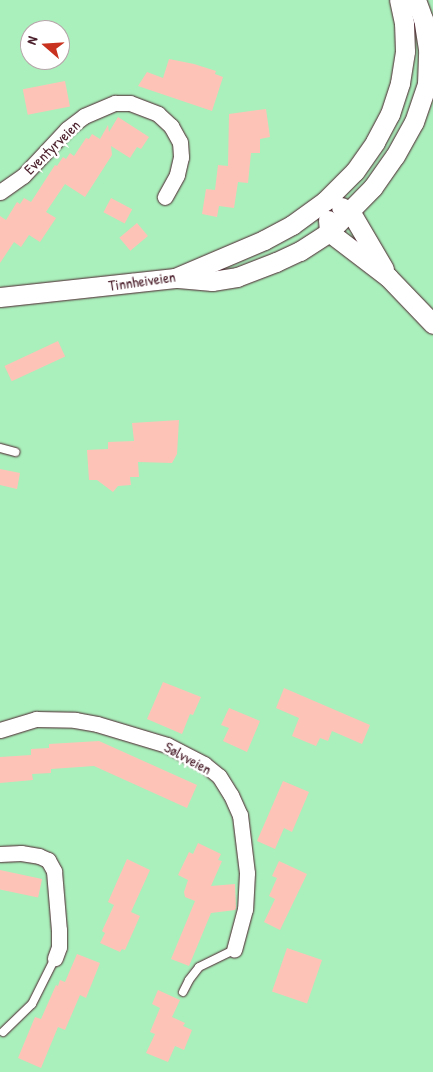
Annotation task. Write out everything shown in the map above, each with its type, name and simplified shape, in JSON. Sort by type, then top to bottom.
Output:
[{"type":"street","name":"Tinnheiveien","points":[[0,297],[175,278],[264,240],[292,225],[325,201],[355,171],[375,142],[390,114],[400,83],[405,51],[404,23],[399,0]]},
{"type":"street","points":[[175,278],[212,281],[237,277],[300,251],[330,232],[350,211],[396,156],[414,122],[427,84],[428,49],[423,19],[416,0]]},
{"type":"street","name":"Eventyrveien","points":[[0,192],[23,176],[67,129],[84,116],[101,107],[122,103],[147,108],[158,114],[171,126],[180,142],[181,157],[178,175],[165,197]]},
{"type":"street","points":[[325,201],[350,211],[388,277]]},
{"type":"street","points":[[325,201],[330,232],[388,277],[433,324]]},
{"type":"street","name":"Sølvveien","points":[[0,730],[36,719],[75,720],[97,724],[167,745],[204,764],[219,776],[231,794],[240,815],[247,873],[245,909],[234,950]]},
{"type":"street","points":[[0,854],[39,856],[48,860],[54,871],[59,938],[55,958]]},
{"type":"lane","points":[[0,448],[16,452]]},
{"type":"lane","name":"Sølvveien","points":[[183,992],[189,980],[199,968],[234,950]]},
{"type":"lane","points":[[3,1032],[32,1004],[55,958]]},
{"type":"green space","points":[[0,0],[433,0],[433,1072],[0,1072]]},
{"type":"building","points":[[169,59],[216,71],[215,74],[223,77],[212,111],[138,86],[147,72],[163,78]]},
{"type":"building","points":[[65,81],[70,107],[28,115],[23,89]]},
{"type":"building","points":[[266,109],[270,137],[260,139],[260,153],[251,153],[248,183],[238,182],[234,208],[219,206],[217,217],[202,214],[206,189],[215,190],[218,165],[228,166],[229,114]]},
{"type":"building","points":[[118,117],[149,137],[141,149],[137,147],[130,158],[111,146],[112,155],[85,197],[65,184],[46,212],[56,218],[40,242],[29,235],[21,247],[14,242],[0,263],[0,216],[6,220],[17,202],[20,204],[24,198],[31,202],[55,165],[57,166],[63,157],[66,159],[70,153],[74,156],[86,138],[89,139],[92,134],[100,139],[108,125],[109,132]]},
{"type":"building","points":[[111,198],[132,209],[125,223],[103,212]]},
{"type":"building","points":[[137,223],[148,236],[130,251],[119,238]]},
{"type":"building","points":[[58,341],[65,356],[12,381],[5,366]]},
{"type":"building","points":[[179,420],[177,454],[172,463],[138,462],[139,477],[130,477],[131,485],[118,486],[113,492],[97,480],[89,480],[87,450],[108,449],[108,442],[134,441],[132,423]]},
{"type":"building","points":[[0,469],[20,473],[17,489],[0,485]]},
{"type":"building","points":[[163,682],[201,697],[193,715],[190,714],[182,734],[147,719]]},
{"type":"building","points":[[284,688],[370,725],[362,744],[332,731],[328,741],[320,738],[316,746],[292,736],[299,718],[276,708]]},
{"type":"building","points":[[229,708],[260,721],[247,752],[223,741],[229,728],[221,725]]},
{"type":"building","points":[[99,741],[197,785],[187,808],[94,766],[51,769],[51,773],[32,774],[33,780],[0,783],[0,757],[31,755],[31,749],[49,748],[49,744]]},
{"type":"building","points":[[283,781],[309,792],[292,832],[284,828],[275,849],[257,841]]},
{"type":"building","points":[[198,843],[221,854],[218,860],[222,861],[211,886],[235,884],[236,908],[235,910],[211,913],[189,966],[171,959],[195,901],[185,897],[184,892],[188,880],[178,875],[189,852],[193,854]]},
{"type":"building","points":[[127,859],[150,870],[131,912],[140,916],[125,950],[122,949],[120,952],[100,943],[105,933],[102,931],[114,905],[108,902]]},
{"type":"building","points":[[279,861],[307,874],[280,930],[264,922],[275,899],[269,896],[277,878],[272,876]]},
{"type":"building","points":[[0,870],[42,879],[38,898],[0,889]]},
{"type":"building","points":[[287,948],[322,960],[307,1004],[272,991]]},
{"type":"building","points":[[77,954],[100,963],[86,998],[80,995],[65,1030],[58,1027],[41,1068],[18,1058],[35,1017],[41,1019],[56,985],[58,986],[60,980],[65,982]]},
{"type":"building","points":[[158,990],[180,1000],[172,1017],[185,1023],[183,1026],[192,1030],[184,1050],[175,1046],[168,1062],[146,1053],[155,1034],[150,1032],[160,1008],[152,1004]]}]
